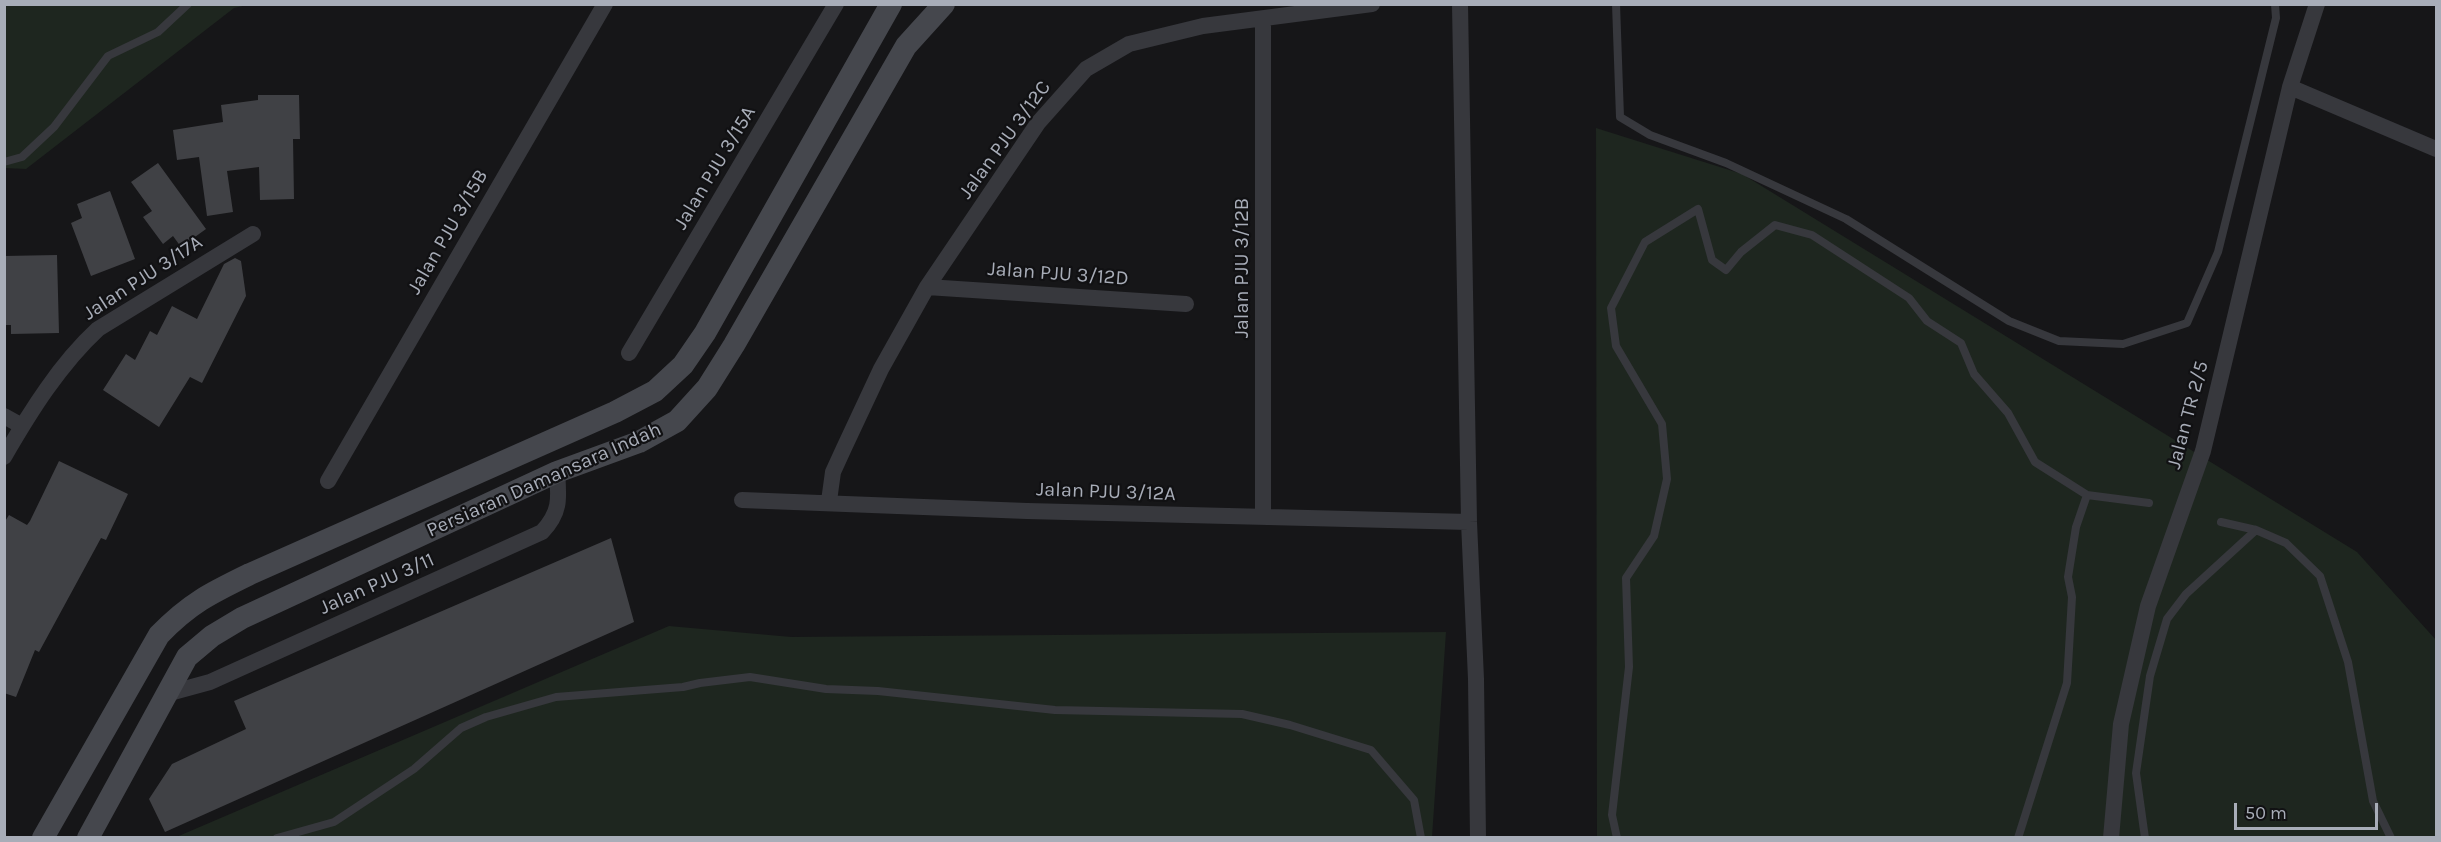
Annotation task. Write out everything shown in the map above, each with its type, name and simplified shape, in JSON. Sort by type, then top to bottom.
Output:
[{"type":"main road","name":"Persiaran Damansara Indah","points":[[43,837],[159,635],[181,612],[204,597],[250,574],[615,412],[655,391],[683,365],[705,333],[891,4]]},
{"type":"main road","name":"Persiaran Damansara Indah","points":[[88,837],[187,657],[212,636],[242,618],[557,472],[639,442],[677,421],[707,388],[906,46],[944,4]]},
{"type":"street","name":"Jalan PJU 3/15B","points":[[328,481],[605,4]]},
{"type":"street","name":"Jalan PJU 3/15A","points":[[629,352],[836,4]]},
{"type":"street","name":"Jalan PJU 3/12C","points":[[829,501],[833,472],[881,369],[927,287],[1038,123],[1086,69],[1129,44],[1203,26],[1372,4]]},
{"type":"street","points":[[1460,4],[1469,522],[1476,679],[1478,837]]},
{"type":"street","name":"Jalan TR 2/5","points":[[2111,837],[2121,724],[2148,606],[2203,451],[2290,87],[2317,4]]},
{"type":"street","name":"Jalan PJU 3/12B","points":[[1263,19],[1263,517]]},
{"type":"street","points":[[2290,87],[2436,149]]},
{"type":"street","name":"Jalan PJU 3/17A","points":[[4,457],[22,426],[79,347],[98,329],[253,234]]},
{"type":"street","name":"Jalan PJU 3/12D","points":[[927,287],[1186,304]]},
{"type":"street","points":[[4,416],[22,426]]},
{"type":"street","name":"Jalan PJU 3/11","points":[[166,694],[210,682],[542,532],[554,519],[558,505],[557,472]]},
{"type":"street","name":"Jalan PJU 3/12A","points":[[742,500],[829,501],[1039,512],[1469,522]]},
{"type":"lane","points":[[4,162],[22,157],[54,127],[108,56],[158,32],[188,4]]},
{"type":"lane","points":[[1616,4],[1620,117],[1650,135],[1726,163],[1846,219],[2009,321],[2059,341],[2122,345],[2187,323],[2218,252],[2276,18],[2275,4]]},
{"type":"lane","points":[[1617,837],[1612,815],[1629,667],[1626,578],[1654,536],[1667,479],[1662,424],[1616,346],[1611,308],[1645,242],[1698,209],[1712,260],[1726,270],[1741,252],[1775,225],[1812,235],[1909,298],[1927,321],[1961,343],[1974,374],[2008,413],[2035,462],[2087,495],[2149,503]]},
{"type":"lane","points":[[2018,837],[2067,683],[2072,597],[2068,577],[2076,526],[2087,495]]},
{"type":"lane","points":[[2221,522],[2256,530],[2286,543],[2320,576],[2348,662],[2373,801],[2391,837]]},
{"type":"lane","points":[[2145,837],[2136,773],[2150,676],[2167,619],[2186,594],[2256,530]]},
{"type":"lane","points":[[277,837],[334,822],[414,769],[461,728],[486,717],[556,697],[683,687],[750,677],[826,689],[878,691],[1055,710],[1242,714],[1290,725],[1371,750],[1414,800],[1421,837]]},
{"type":"shaded area","points":[[5,5],[247,5],[234,8],[26,169],[5,168]]},
{"type":"shaded area","points":[[1596,128],[1742,174],[2357,552],[2436,640],[2436,837],[1597,837]]},
{"type":"shaded area","points":[[669,626],[791,637],[1446,632],[1432,837],[174,838]]},
{"type":"building","points":[[258,95],[299,95],[300,139],[293,139],[294,199],[260,200],[259,167],[227,171],[233,212],[207,216],[199,157],[177,160],[173,130],[223,122],[221,105],[258,100]]},
{"type":"building","points":[[158,163],[206,229],[181,247],[173,236],[163,244],[143,217],[152,211],[131,182]]},
{"type":"building","points":[[110,191],[135,259],[91,276],[71,223],[82,218],[77,204]]},
{"type":"building","points":[[57,255],[59,333],[11,334],[11,325],[4,325],[4,256]]},
{"type":"building","points":[[235,258],[241,261],[246,296],[202,383],[190,377],[159,427],[103,390],[126,354],[135,360],[150,331],[157,335],[172,306],[197,319],[224,264]]},
{"type":"building","points":[[59,461],[128,494],[106,540],[101,538],[39,652],[35,650],[16,697],[4,693],[4,523],[9,515],[27,525]]},
{"type":"building","points":[[611,538],[634,622],[165,832],[149,799],[172,764],[246,729],[234,701]]}]
